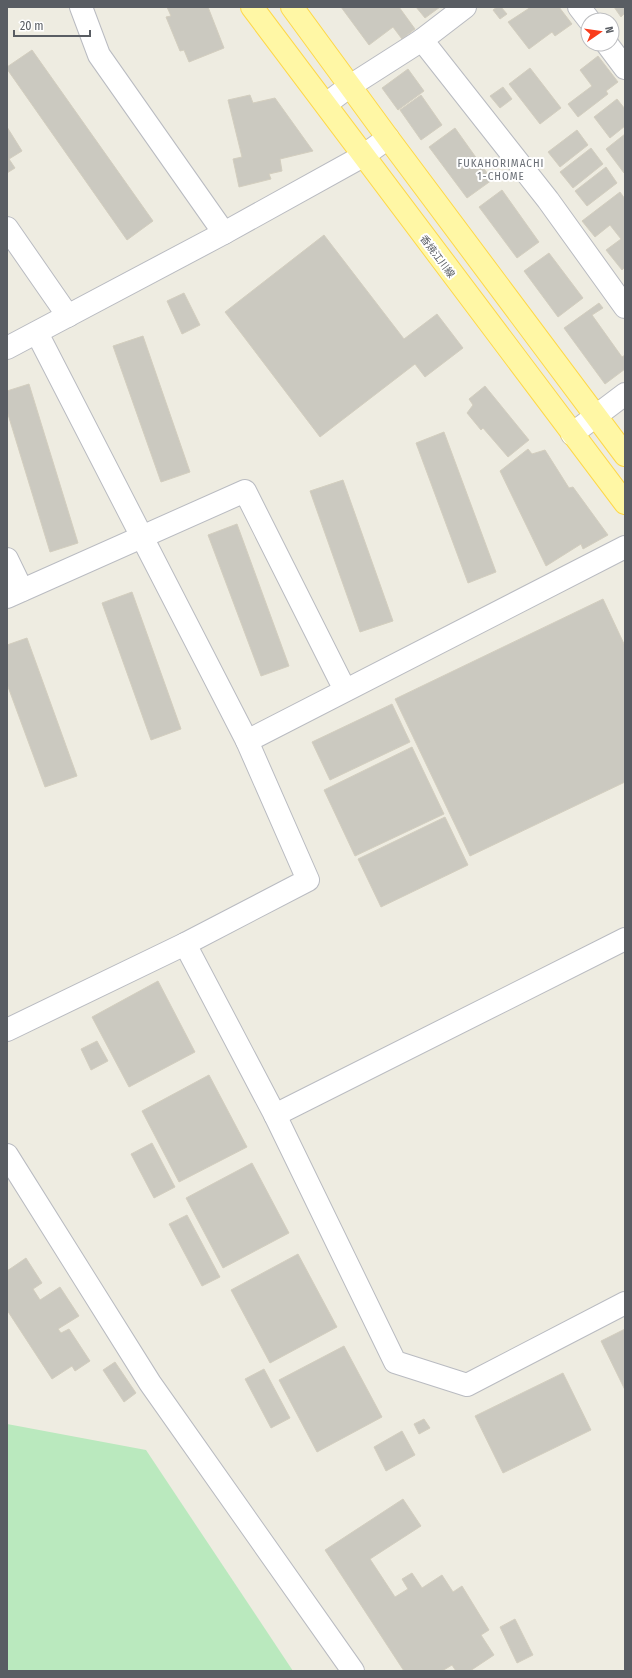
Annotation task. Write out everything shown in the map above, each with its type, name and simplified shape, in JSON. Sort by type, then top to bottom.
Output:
[{"type":"main road","name":"香焼江川線","points":[[252,7],[625,503]]},
{"type":"main road","points":[[292,7],[625,455]]},
{"type":"street","points":[[81,7],[98,55],[224,233]]},
{"type":"street","points":[[326,104],[350,86],[422,40],[465,7]]},
{"type":"street","points":[[422,40],[548,200],[625,307]]},
{"type":"street","points":[[613,52],[625,68]]},
{"type":"street","points":[[7,348],[224,233],[363,156],[388,138]]},
{"type":"street","points":[[7,228],[68,316]]},
{"type":"street","points":[[7,1030],[185,944],[308,880],[247,741],[141,538],[37,333]]},
{"type":"street","points":[[572,434],[625,394]]},
{"type":"street","points":[[7,560],[14,594],[245,491],[345,690]]},
{"type":"street","points":[[247,741],[625,548]]},
{"type":"street","points":[[275,1115],[625,939]]},
{"type":"street","points":[[185,944],[275,1115],[395,1362],[467,1385],[625,1303]]},
{"type":"street","points":[[7,1155],[150,1383],[353,1671]]},
{"type":"green space","points":[[7,1424],[146,1450],[293,1671],[7,1671]]},
{"type":"building","points":[[167,7],[208,7],[224,48],[189,62],[184,50],[180,51],[166,17],[171,16]]},
{"type":"building","points":[[341,7],[399,7],[415,29],[402,39],[393,27],[369,45]]},
{"type":"building","points":[[416,7],[440,7],[425,18]]},
{"type":"building","points":[[497,7],[501,7],[507,14],[500,19],[493,10]]},
{"type":"building","points":[[531,7],[559,7],[572,24],[555,36],[552,32],[529,49],[508,22]]},
{"type":"building","points":[[614,7],[625,7],[625,13],[621,17],[620,12],[618,12]]},
{"type":"building","points":[[32,50],[153,221],[127,240],[7,69],[7,67]]},
{"type":"building","points":[[598,56],[618,82],[606,91],[608,94],[578,117],[568,104],[592,86],[580,70]]},
{"type":"building","points":[[530,68],[561,108],[540,124],[509,84]]},
{"type":"building","points":[[408,69],[424,91],[398,110],[382,88]]},
{"type":"building","points":[[503,87],[512,99],[500,108],[490,96]]},
{"type":"building","points":[[250,95],[253,103],[275,98],[313,151],[280,159],[282,171],[269,174],[271,179],[239,187],[233,159],[242,157],[228,100]]},
{"type":"building","points":[[421,95],[442,125],[421,140],[400,110]]},
{"type":"building","points":[[617,99],[625,109],[625,126],[610,138],[594,117]]},
{"type":"building","points":[[7,127],[22,151],[9,159],[15,168],[7,173]]},
{"type":"building","points":[[455,128],[492,180],[467,198],[429,147]]},
{"type":"building","points":[[577,130],[588,145],[560,167],[548,152]]},
{"type":"building","points":[[625,134],[625,172],[624,173],[606,149]]},
{"type":"building","points":[[591,148],[603,164],[573,188],[560,172]]},
{"type":"building","points":[[606,167],[617,183],[587,206],[575,191]]},
{"type":"building","points":[[502,190],[539,242],[517,258],[479,207]]},
{"type":"building","points":[[620,192],[625,199],[625,267],[622,270],[606,250],[621,239],[610,225],[595,237],[582,221]]},
{"type":"building","points":[[324,235],[404,339],[437,314],[463,348],[425,377],[415,364],[320,437],[225,312]]},
{"type":"building","points":[[549,253],[583,298],[558,317],[524,271]]},
{"type":"building","points":[[184,293],[200,325],[182,334],[167,301]]},
{"type":"building","points":[[599,303],[603,308],[592,315],[622,357],[625,355],[625,369],[605,384],[564,328]]},
{"type":"building","points":[[143,336],[190,472],[161,482],[113,346]]},
{"type":"building","points":[[29,384],[78,543],[50,552],[7,411],[7,391]]},
{"type":"building","points":[[485,386],[529,440],[508,457],[483,428],[481,430],[467,413],[473,405],[469,399]]},
{"type":"building","points":[[444,432],[496,572],[468,583],[416,443]]},
{"type":"building","points":[[528,449],[532,454],[545,450],[569,488],[573,487],[608,535],[583,549],[581,544],[546,566],[500,471]]},
{"type":"building","points":[[343,480],[393,621],[360,632],[310,491]]},
{"type":"building","points":[[237,524],[289,666],[261,676],[208,535]]},
{"type":"building","points":[[132,592],[181,729],[151,740],[102,603]]},
{"type":"building","points":[[603,599],[625,646],[625,782],[470,856],[395,699]]},
{"type":"building","points":[[27,638],[77,776],[45,787],[7,684],[7,645]]},
{"type":"building","points":[[392,704],[410,742],[330,780],[312,742]]},
{"type":"building","points":[[412,747],[444,814],[355,856],[324,790]]},
{"type":"building","points":[[445,817],[468,865],[381,907],[358,859]]},
{"type":"building","points":[[158,981],[195,1052],[129,1087],[92,1017]]},
{"type":"building","points":[[97,1041],[108,1061],[91,1070],[81,1049]]},
{"type":"building","points":[[209,1075],[247,1147],[179,1182],[142,1111]]},
{"type":"building","points":[[152,1143],[175,1187],[154,1198],[131,1154]]},
{"type":"building","points":[[252,1163],[289,1233],[223,1268],[186,1198]]},
{"type":"building","points":[[187,1215],[220,1277],[202,1286],[169,1224]]},
{"type":"building","points":[[298,1254],[337,1327],[270,1363],[231,1290]]},
{"type":"building","points":[[26,1258],[42,1283],[33,1289],[40,1300],[60,1287],[79,1316],[58,1329],[61,1333],[69,1329],[90,1361],[75,1371],[72,1366],[52,1379],[7,1310],[7,1271]]},
{"type":"building","points":[[625,1329],[625,1390],[601,1341]]},
{"type":"building","points":[[344,1346],[382,1417],[317,1452],[279,1380]]},
{"type":"building","points":[[115,1362],[136,1393],[124,1402],[103,1370]]},
{"type":"building","points":[[264,1369],[290,1418],[271,1428],[245,1379]]},
{"type":"building","points":[[563,1373],[591,1430],[503,1473],[475,1416]]},
{"type":"building","points":[[424,1419],[430,1428],[419,1434],[414,1424]]},
{"type":"building","points":[[402,1431],[415,1455],[386,1471],[374,1447]]},
{"type":"building","points":[[403,1499],[421,1526],[370,1559],[395,1597],[408,1589],[402,1579],[412,1573],[422,1588],[442,1575],[453,1592],[462,1586],[489,1630],[481,1635],[494,1655],[470,1671],[456,1671],[452,1665],[442,1671],[404,1671],[325,1550]]},
{"type":"building","points":[[515,1619],[533,1655],[517,1663],[500,1627]]},
{"type":"district","name":"FUKAHORIMACHI 1-CHOME","points":[[501,169]]}]
